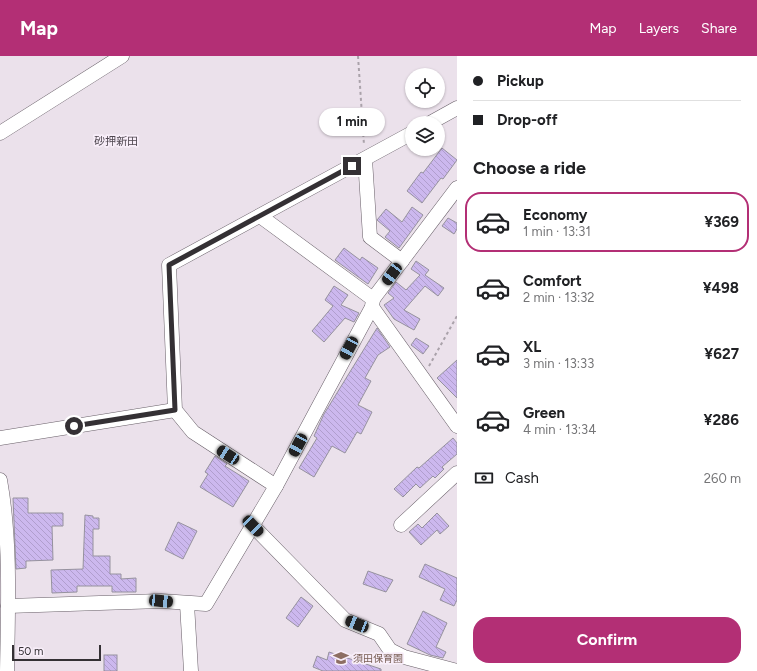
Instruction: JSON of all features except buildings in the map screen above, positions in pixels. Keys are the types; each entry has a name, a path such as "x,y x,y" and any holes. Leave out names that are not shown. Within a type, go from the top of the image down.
{"street":[{"path":"0,133 122,56"},
{"path":"443,116 457,108"},
{"path":"276,486 193,432 175,410 169,265 405,137"},
{"path":"365,159 370,237 402,261"},
{"path":"8,606 161,601 187,604 206,604 276,486 372,303 457,188"},
{"path":"260,216 372,303 422,378 457,426"},
{"path":"0,438 175,410"},
{"path":"401,525 457,473"},
{"path":"0,480 4,504 3,574 8,606 7,671"},
{"path":"253,526 345,620 380,634 390,650 404,657 457,670"},
{"path":"187,604 191,671"}],"path":[{"path":"358,56 365,159"},
{"path":"422,378 457,316"}],"place":[{"name":"須田保育園","path":"341,658"}],"district":[{"name":"砂押新田","path":"116,141"}],"route":[{"path":"74,426 175,410 169,265 352,166"}]}
